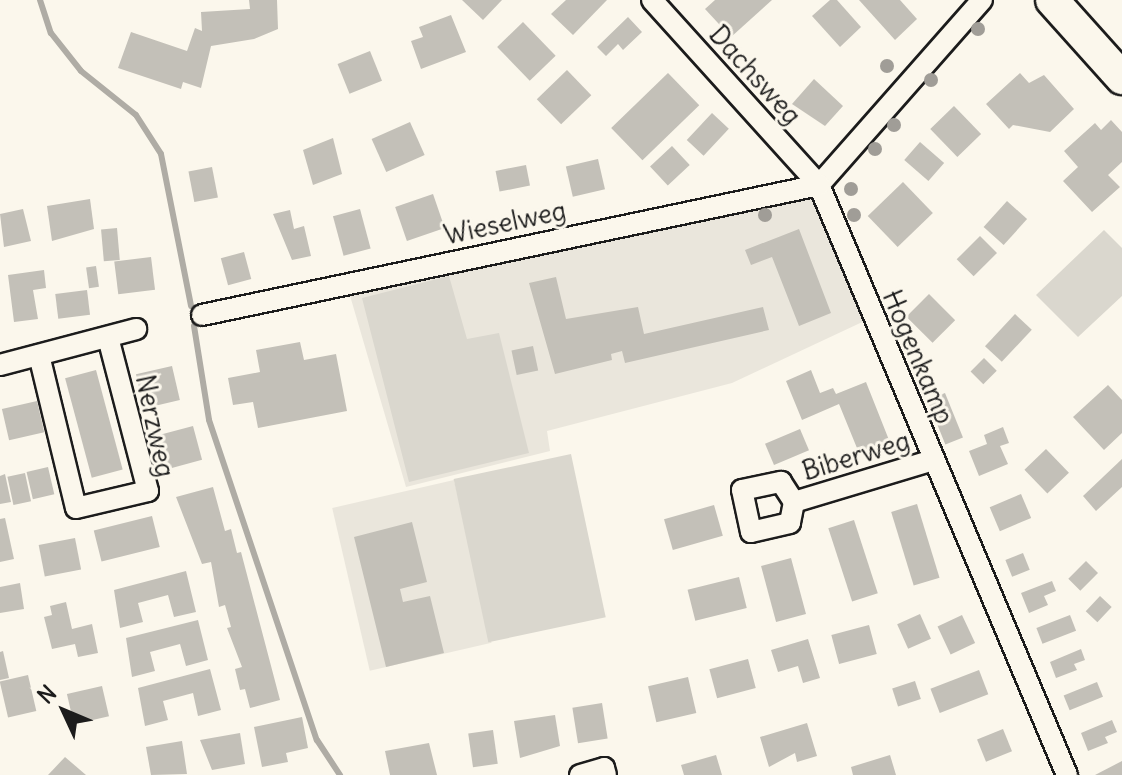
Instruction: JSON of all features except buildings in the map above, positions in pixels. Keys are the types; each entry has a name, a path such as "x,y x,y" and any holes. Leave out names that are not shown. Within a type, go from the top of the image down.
{"main road":[{"path":"1052,0 1122,78"}],"street":[{"name":"Dachsweg","path":"652,0 819,185"},
{"path":"819,185 982,0"},
{"name":"Wieselweg","path":"202,315 819,185"},
{"name":"Hogenkamp","path":"819,185 1067,775"},
{"path":"0,365 136,329"},
{"name":"Nerzweg","path":"39,355 76,508 148,491 108,337"},
{"name":"Biberweg","path":"794,502 933,460"},
{"path":"580,775 604,768 606,775"}],"shaded area":[{"path":"819,185 873,317 732,383 547,431 550,451 406,487 346,282"},
{"path":"1104,230 1122,248 1122,296 1078,337 1036,295"},
{"path":"449,276 467,339 499,333 529,453 409,482 362,298"},
{"path":"571,454 606,617 488,642 454,479"},
{"path":"454,480 492,643 370,671 332,508"}],"waterway":[{"path":"40,0 51,33 81,71 136,115 161,154 191,306"},
{"path":"194,326 209,420 317,740 340,775"}]}
